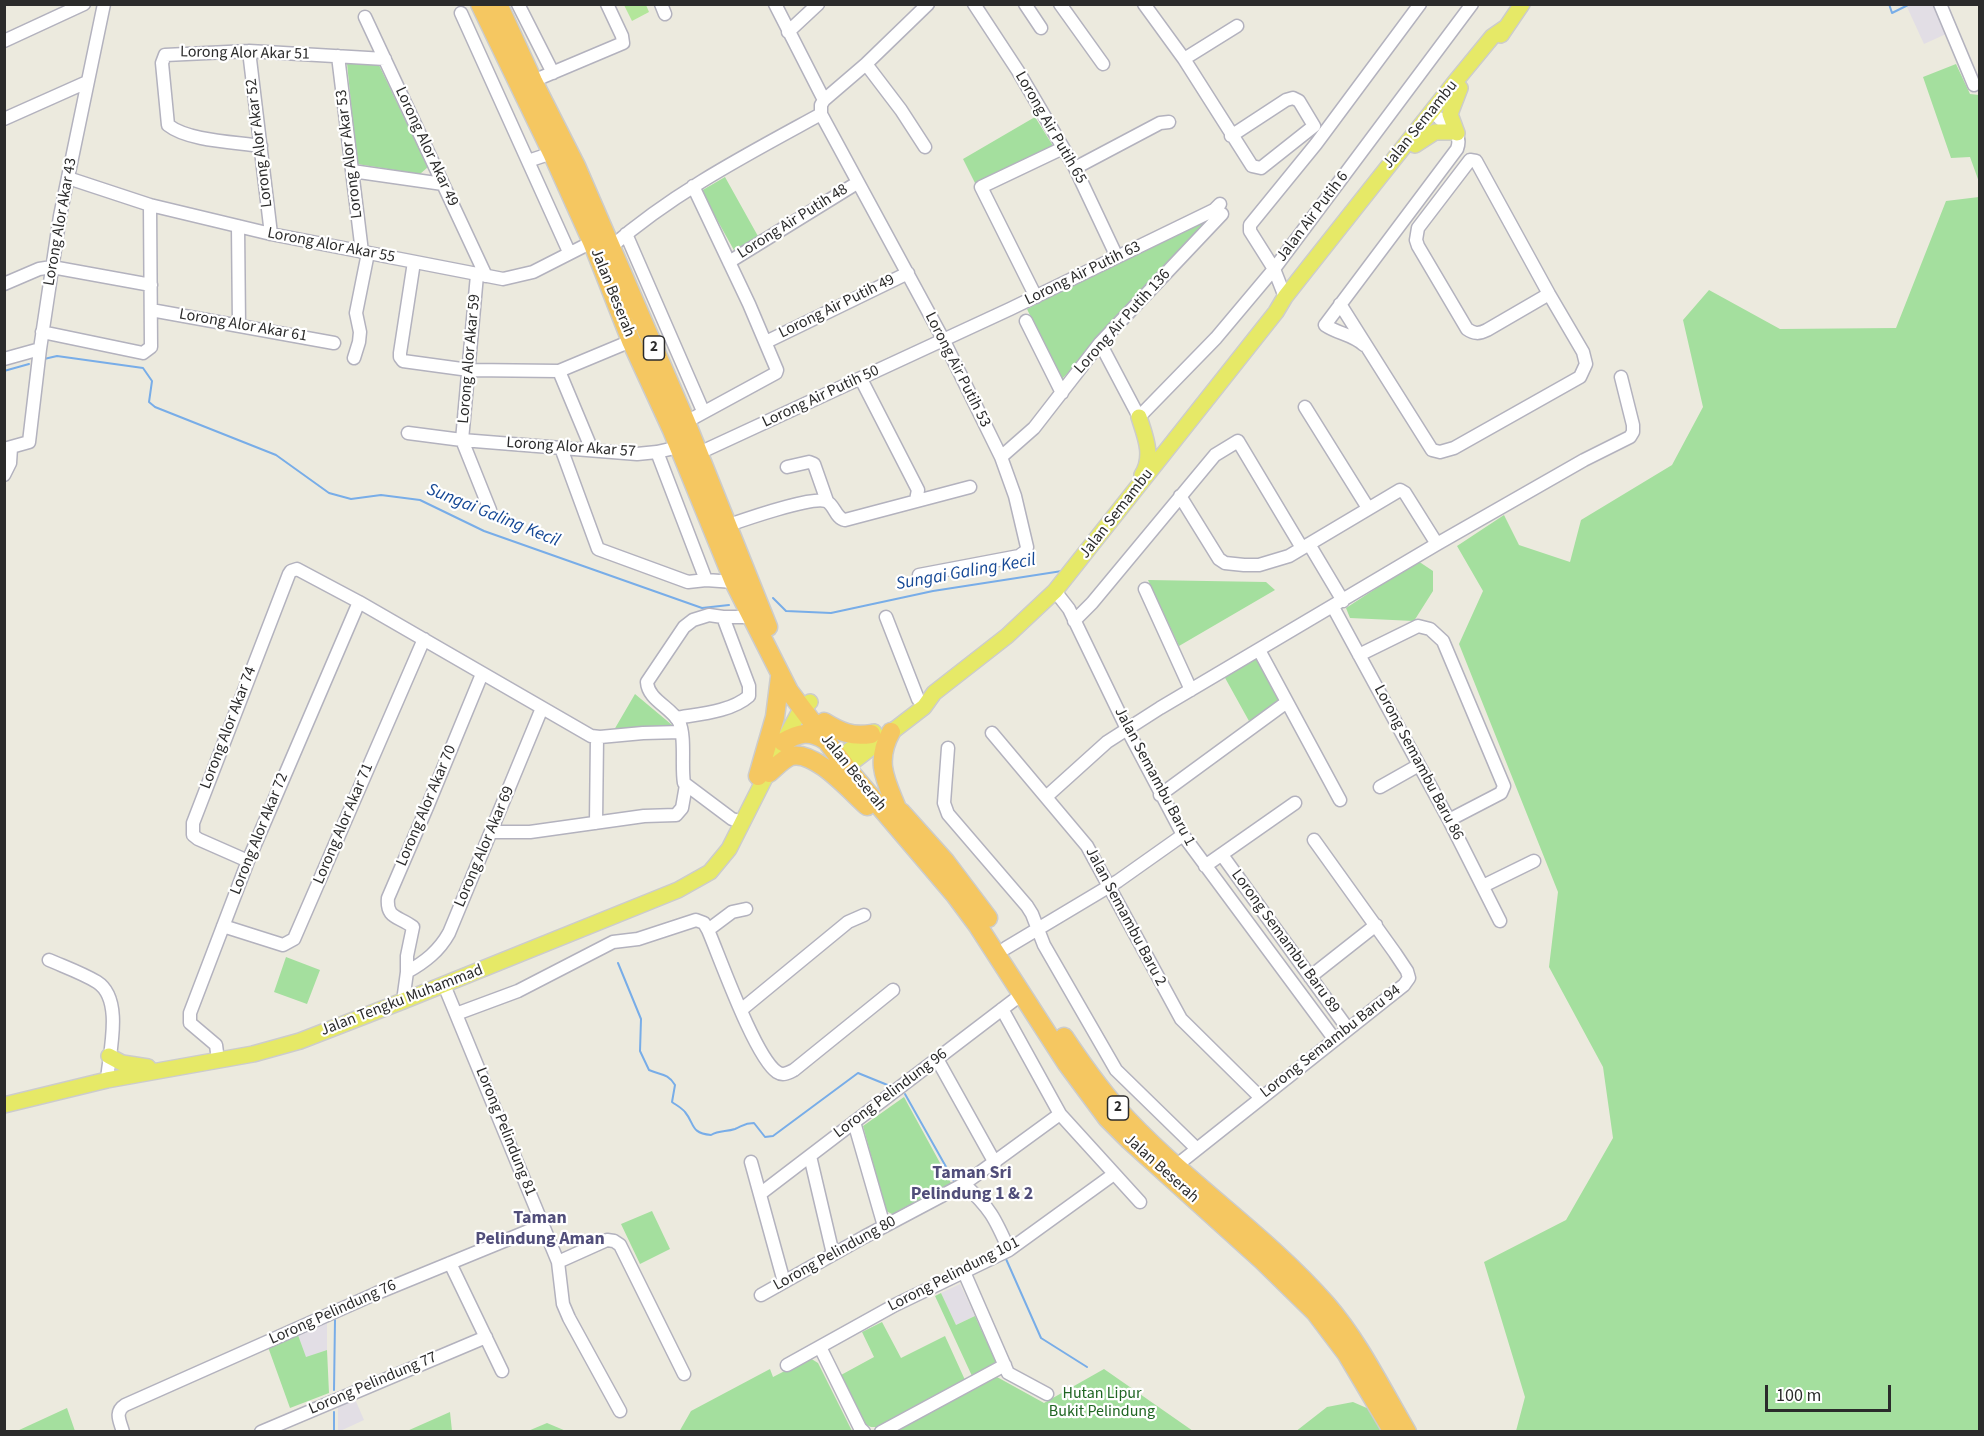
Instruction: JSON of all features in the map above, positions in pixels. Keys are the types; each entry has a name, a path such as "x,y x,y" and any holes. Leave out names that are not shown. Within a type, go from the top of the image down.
{"highway":[{"name":"Jalan Beserah","path":"480,4 592,242 631,341 680,447 734,582 780,677 803,702 956,895 1067,1064 1107,1118 1271,1268 1315,1312 1346,1353 1393,1431"},
{"name":"Jalan Beserah","path":"511,6 533,81 576,166 699,453 726,526 776,647 803,702"},
{"path":"763,775 776,717 780,677"},
{"path":"783,741 802,733 815,734 824,731 855,735 871,734"},
{"path":"891,732 882,752 882,764 896,806"},
{"path":"763,775 789,757 805,757 821,765 880,818 956,895"},
{"name":"Jalan Beserah","path":"848,759 896,806 966,887 1058,1028 1117,1107 1177,1165 1272,1250 1325,1303 1358,1347 1407,1431"}],"main road":[{"name":"Jalan Semambu","path":"1276,312 1295,296 1415,145 1434,114 1460,88 1519,6"},
{"name":"Jalan Semambu","path":"848,759 871,734 934,693 1007,636 1055,591 1117,516 1276,312 1285,297 1434,114 1492,37 1505,28"},
{"path":"1415,145 1435,132 1456,133 1450,114 1460,88"},
{"path":"1117,516 1145,471 1148,460 1148,448 1139,417"},
{"name":"Jalan Tengku Muhammad","path":"763,775 803,702"},
{"name":"Jalan Tengku Muhammad","path":"4,1105 107,1080 253,1054 300,1041 593,926 698,880 710,872 729,849 750,806 786,716 803,702"},
{"name":"Jalan Semambu","path":"848,759 891,732 921,703"},
{"path":"109,1056 122,1063 165,1069"}],"street":[{"path":"4,40 84,4"},
{"name":"Lorong Alor Akar 43","path":"8,449 29,442 52,267 104,4"},
{"path":"533,81 623,43 607,4"},
{"path":"775,4 824,100"},
{"path":"788,32 818,4"},
{"path":"611,247 665,204 693,186 821,114 821,105 824,100 866,64 928,4"},
{"name":"Lorong Air Putih 65","path":"974,4 1075,168 1117,257"},
{"path":"1025,4 1041,28"},
{"path":"1060,4 1103,64"},
{"path":"1144,4 1184,59 1252,166 1261,168 1314,126 1340,111"},
{"path":"1285,297 1274,269 1250,231 1250,225 1340,111 1420,4"},
{"name":"Jalan Air Putih 6","path":"1139,417 1216,338 1274,269 1472,4"},
{"path":"1940,4 1974,85"},
{"path":"511,6 553,73"},
{"path":"461,13 569,252"},
{"name":"Lorong Alor Akar 49","path":"365,17 443,184 482,275"},
{"path":"1184,59 1237,26"},
{"name":"Lorong Alor Akar 51","path":"261,146 193,136 177,131 168,125 162,63 165,55 249,51 385,59"},
{"name":"Lorong Alor Akar 52","path":"249,51 271,234"},
{"name":"Lorong Alor Akar 53","path":"338,56 365,253 356,313 360,332 359,342 354,358"},
{"path":"866,64 901,110 925,147"},
{"path":"4,120 87,82"},
{"path":"1232,136 1286,100 1296,98 1314,126"},
{"name":"Lorong Air Putih 53","path":"821,114 943,339 1001,457 1015,496 1027,542 1026,551 1018,556 919,574"},
{"path":"1367,348 1354,337 1337,333 1325,325 1457,149 1459,143 1456,133 1434,114"},
{"path":"1075,168 1160,123 1169,122"},
{"path":"1036,297 981,187 1063,148"},
{"path":"528,161 552,153"},
{"path":"1341,304 1432,450 1444,452 1583,374 1586,364 1583,352 1476,161 1470,160 1418,228 1416,240 1467,329 1477,334 1487,330 1549,294"},
{"path":"352,171 443,184"},
{"name":"Lorong Alor Akar 55","path":"68,178 150,205 271,234 503,279 533,272 592,242"},
{"name":"Lorong Air Putih 48","path":"729,262 857,183"},
{"path":"686,422 776,373 766,342 693,186"},
{"path":"42,332 143,353 151,347 150,205"},
{"name":"Lorong Air Putih 63","path":"943,339 1036,297 1214,210 1221,209"},
{"name":"Lorong Air Putih 136","path":"1001,457 1034,428 1100,343 1221,209"},
{"path":"238,226 239,326"},
{"path":"627,234 703,411"},
{"path":"414,262 400,357 403,361 469,370 559,371 631,341"},
{"path":"4,285 39,269 52,267 151,285"},
{"name":"Lorong Air Putih 49","path":"766,342 908,273"},
{"name":"Lorong Alor Akar 59","path":"482,275 462,440 490,510"},
{"name":"Lorong Alor Akar 61","path":"151,310 334,343"},
{"path":"1026,321 1062,393"},
{"name":"Lorong Air Putih 50","path":"699,453 943,339"},
{"path":"1100,343 1139,417"},
{"path":"4,359 40,349"},
{"path":"559,371 592,450"},
{"path":"1046,797 1107,742 1127,729 1437,544 1584,460 1630,437 1633,425 1621,377"},
{"path":"861,379 918,490 916,500"},
{"path":"1305,407 1368,508"},
{"name":"Lorong Alor Akar 57","path":"408,433 462,440 637,454 657,453 680,447"},
{"name":"Lorong Semambu Baru 86","path":"1180,496 1215,454 1238,441 1306,546 1338,604 1359,655 1449,820 1500,921"},
{"path":"561,448 598,549 688,582 706,580 734,582"},
{"path":"4,475 10,463 8,449"},
{"path":"657,453 706,580"},
{"path":"787,467 809,462 814,464 827,501 842,520 970,487"},
{"path":"1074,621 1092,603 1180,496 1215,554 1225,563 1259,565 1289,556 1396,491 1403,491 1437,544"},
{"path":"726,526 774,510 822,500 827,501"},
{"name":"Lorong Alor Akar 74","path":"248,861 198,839 193,835 193,823 289,574 297,569 359,602"},
{"path":"1145,589 1191,690"},
{"name":"Jalan Semambu Baru 1","path":"1055,591 1069,609 1127,729 1183,835 1335,1040"},
{"path":"359,602 482,674 597,737 681,732"},
{"name":"Lorong Alor Akar 72","path":"218,1060 216,1045 194,1027 189,1018 248,861 359,602"},
{"path":"743,822 732,819 686,785 683,780 681,732 676,718 649,692 647,686 649,679 690,622 709,615 752,617"},
{"path":"676,718 716,711 748,696 749,686 723,617"},
{"path":"886,617 921,703"},
{"path":"1359,655 1418,627 1430,629 1443,641 1504,784 1501,793 1449,820"},
{"name":"Lorong Alor Akar 71","path":"223,926 283,945 294,939 423,639"},
{"path":"1259,650 1340,800"},
{"name":"Lorong Alor Akar 70","path":"407,972 407,956 413,927 392,915 388,910 388,898 482,674"},
{"path":"1161,795 1287,702"},
{"name":"Lorong Alor Akar 69","path":"407,972 422,963 443,943 542,708"},
{"name":"Jalan Semambu Baru 2","path":"993,732 1080,836 1181,1019 1261,1098"},
{"path":"596,823 597,737"},
{"path":"948,748 945,809 1028,906 1044,945 1116,1070 1197,1149"},
{"path":"1380,787 1419,765"},
{"path":"491,832 531,832 676,814 682,808 686,785"},
{"name":"Lorong Semambu Baru 89","path":"1205,866 1295,803"},
{"path":"1006,948 1109,885 1183,835"},
{"name":"Lorong Semambu Baru 94","path":"1177,1165 1404,985 1408,978 1407,971 1376,925 1314,840"},
{"name":"Lorong Semambu Baru 89","path":"1222,855 1348,1029"},
{"path":"1483,886 1534,861"},
{"path":"708,930 732,912 746,909"},
{"path":"741,1010 848,922 864,915"},
{"path":"456,1014 518,991 613,942 638,939 696,920 704,922 759,1048 776,1071 787,1074 794,1070 893,990"},
{"path":"1310,977 1376,925"},
{"path":"50,960 97,982 110,996 113,1019 107,1080"},
{"path":"403,1001 407,972"},
{"name":"Lorong Pelindung 81","path":"444,985 558,1262 563,1304 620,1411"},
{"name":"Lorong Pelindung 96","path":"760,1194 1022,994"},
{"path":"1002,1009 1060,1114 1140,1202"},
{"path":"937,1059 995,1163"},
{"name":"Lorong Pelindung 80","path":"760,1295 964,1184 1060,1114"},
{"path":"854,1122 884,1226"},
{"path":"810,1156 833,1254"},
{"path":"751,1162 784,1282"},
{"name":"Lorong Pelindung 101","path":"787,1365 895,1305 1009,1250 1114,1173"},
{"path":"964,1184 993,1215 1009,1250"},
{"name":"Lorong Pelindung 76","path":"123,1431 118,1413 125,1405 377,1293 543,1225"},
{"path":"558,1262 608,1240 620,1245 684,1374"},
{"path":"450,1263 502,1371"},
{"path":"964,1272 1008,1373 1047,1394"},
{"name":"Lorong Pelindung 77","path":"261,1431 486,1337"},
{"path":"820,1347 860,1428 864,1431"},
{"path":"881,1431 1005,1365"}],"shaded area":[{"path":"1914,4 1933,5 1946,34 1924,44 1907,7"},
{"path":"960,1284 975,1316 956,1325 941,1293"},
{"path":"327,1323 327,1350 306,1358 298,1335"},
{"path":"355,1399 364,1420 338,1432 338,1406"}],"green space":[{"path":"624,5 646,5 649,12 632,21"},
{"path":"347,63 379,65 428,167 420,174 357,164"},
{"path":"1956,64 1970,94 1979,95 1979,182 1970,157 1951,158 1923,77"},
{"path":"1035,117 1055,149 976,185 963,159"},
{"path":"725,177 759,238 735,252 701,191"},
{"path":"1979,197 1979,1431 1516,1431 1525,1397 1484,1262 1566,1220 1613,1138 1603,1067 1549,967 1558,892 1459,644 1483,591 1457,546 1504,515 1519,545 1570,562 1581,520 1672,465 1703,407 1683,320 1709,290 1780,329 1896,328 1946,201"},
{"path":"1220,209 1223,210 1061,380 1027,309"},
{"path":"1418,561 1433,571 1433,591 1414,621 1350,618 1346,608"},
{"path":"1148,580 1266,582 1275,590 1179,646"},
{"path":"1259,656 1284,702 1249,721 1224,676"},
{"path":"635,694 672,725 676,729 614,730"},
{"path":"286,957 320,970 307,1004 274,992"},
{"path":"904,1097 951,1183 892,1214 886,1211 863,1126"},
{"path":"652,1211 670,1249 640,1264 621,1224"},
{"path":"941,1293 956,1325 975,1316 996,1362 972,1376 935,1296"},
{"path":"882,1322 901,1358 945,1336 965,1380 880,1427 871,1427 864,1424 841,1375 874,1357 862,1332"},
{"path":"298,1335 306,1357 327,1350 329,1393 290,1408 268,1347"},
{"path":"810,1358 818,1363 852,1431 679,1432 691,1411 770,1369 773,1377"},
{"name":"Hutan Lipur Bukit Pelindung","path":"1104,1369 1193,1431 895,1431 997,1377 1044,1403"},
{"path":"1353,1402 1369,1409 1383,1431 1295,1432 1327,1407"},
{"path":"67,1408 75,1431 17,1431"},
{"path":"450,1412 452,1431 407,1431"},
{"path":"547,1423 566,1431 528,1431"}],"waterway":[{"path":"1889,4 1892,13 1910,4"},
{"name":"Sungai Galing Kecil","path":"44,359 57,356 143,368 152,381 149,402 155,407 276,455 329,493 351,499 381,495 420,500 484,531 702,608 729,605"},
{"name":"Sungai Galing Kecil","path":"4,371 29,364"},
{"name":"Sungai Galing Kecil","path":"773,598 786,611 831,613 933,591 1062,571"},
{"path":"618,963 641,1019 640,1051 649,1070 667,1076 672,1081 675,1085 672,1102 684,1111 699,1132 711,1135 754,1123 765,1137 773,1136 858,1073 890,1086"},
{"path":"905,1094 954,1181"},
{"path":"1006,1259 1041,1338 1087,1367"},
{"path":"334,1390 335,1320"},
{"path":"334,1412 334,1432"}],"district":[{"name":"Taman Sri Pelindung 1 & 2","path":"972,1184"},
{"name":"Taman Pelindung Aman","path":"540,1229"}]}
